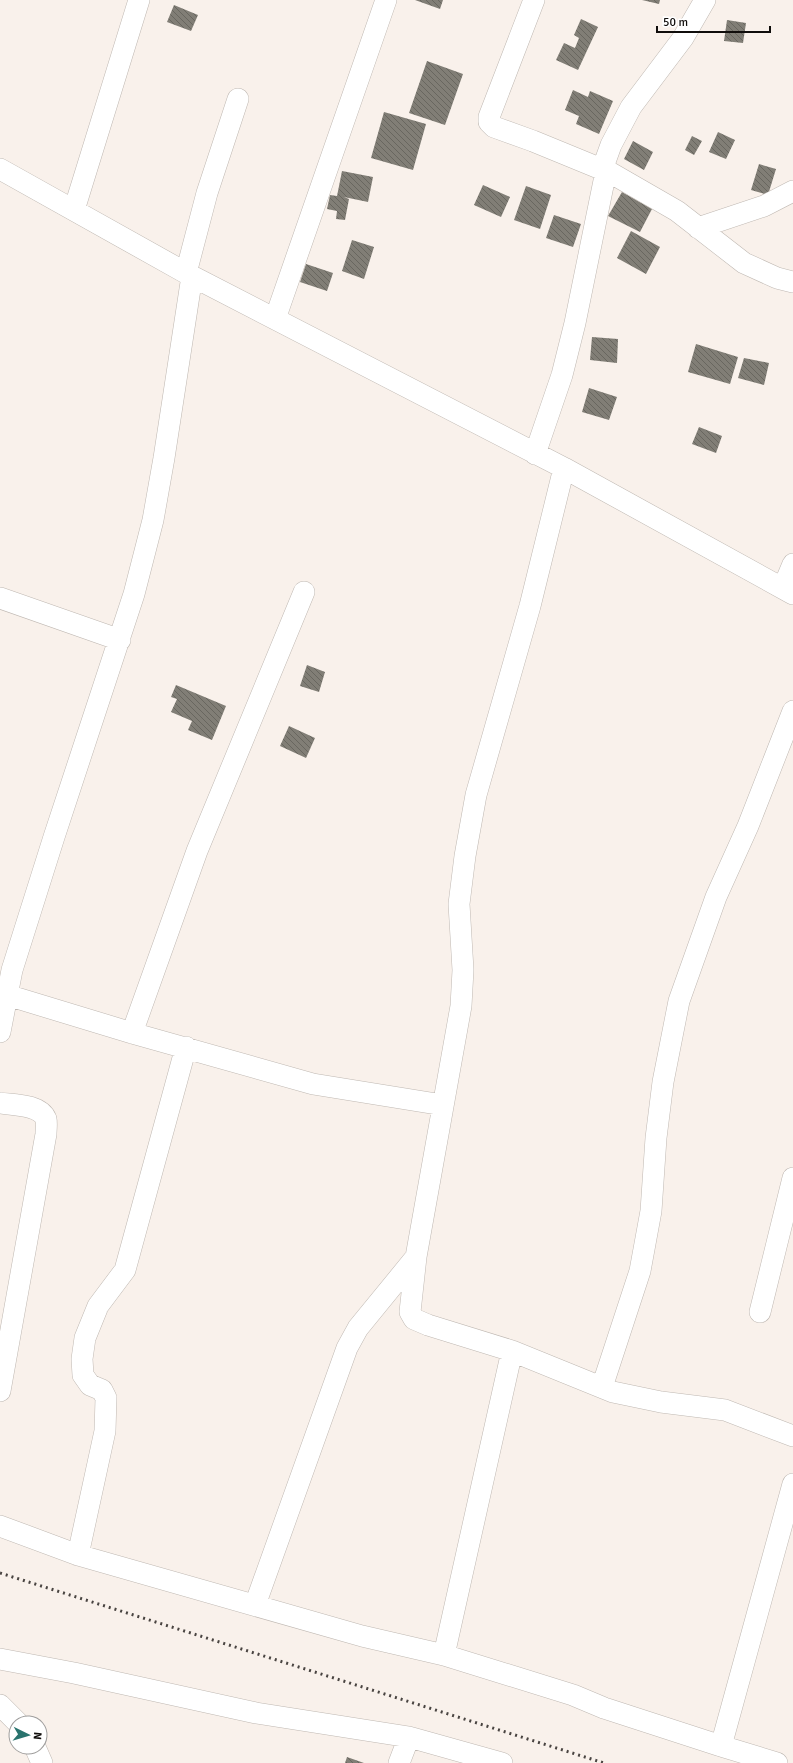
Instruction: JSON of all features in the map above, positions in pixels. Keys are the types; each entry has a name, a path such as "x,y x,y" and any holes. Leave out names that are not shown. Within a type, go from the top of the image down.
{"street":[{"path":"74,210 139,0"},
{"path":"275,319 386,0"},
{"path":"534,0 489,117 489,122 494,127 604,170 677,211 744,263 777,278 793,282"},
{"path":"535,454 562,375 574,323 604,170 612,145 631,107 683,38 705,0"},
{"path":"0,1032 7,995 6,969 54,837 120,640 134,594 153,520 166,450 189,274 208,193 238,99"},
{"path":"0,169 189,274 564,468 788,591 793,564"},
{"path":"698,228 764,206 793,191"},
{"path":"564,468 530,606 476,795 465,856 459,904 463,970 460,1006 416,1258 410,1312 414,1319 428,1325 512,1351 613,1392 661,1402 725,1410 793,1436"},
{"path":"132,1033 197,851 304,592"},
{"path":"0,598 120,640"},
{"path":"602,1387 640,1271 651,1211 656,1138 663,1082 679,1001 716,897 748,826 793,711"},
{"path":"7,995 132,1033 314,1084 443,1104"},
{"path":"78,1555 105,1431 106,1398 102,1390 90,1385 83,1376 82,1359 85,1338 98,1306 125,1270 186,1048"},
{"path":"0,1103 34,1108 43,1113 46,1120 46,1134 0,1391"},
{"path":"760,1312 793,1178"},
{"path":"255,1605 347,1348 358,1328 416,1258"},
{"path":"444,1655 512,1351"},
{"path":"721,1746 793,1484"},
{"path":"0,1526 78,1555 362,1636 444,1655 573,1695 604,1708 777,1763"},
{"path":"0,1659 74,1673 256,1713 409,1737 502,1763"},
{"path":"0,1705 10,1715"},
{"path":"399,1763 409,1737"}],"building":[{"path":"415,0 443,0 440,9"},
{"path":"642,0 660,0 659,4"},
{"path":"174,5 198,15 191,31 167,22"},
{"path":"581,19 598,27 578,70 556,60 564,43 575,48 579,38 574,35"},
{"path":"727,20 746,23 743,43 724,41"},
{"path":"427,61 463,74 445,125 409,113"},
{"path":"573,90 588,97 590,91 613,101 599,134 576,124 579,116 565,110"},
{"path":"384,112 426,124 413,170 371,158"},
{"path":"718,132 735,140 726,159 709,152"},
{"path":"692,136 702,141 694,155 685,150"},
{"path":"633,141 653,152 644,170 624,159"},
{"path":"759,164 776,169 768,195 751,190"},
{"path":"342,171 373,177 368,202 344,197 349,199 345,220 336,219 337,211 327,209 330,195 337,196"},
{"path":"483,185 510,197 501,217 474,205"},
{"path":"526,186 551,195 540,229 514,220"},
{"path":"622,192 652,209 640,232 608,216"},
{"path":"554,215 581,224 573,247 546,238"},
{"path":"631,231 660,247 646,274 617,258"},
{"path":"352,240 374,247 364,279 342,271"},
{"path":"306,264 333,273 327,291 300,282"},
{"path":"592,337 618,339 617,363 590,360"},
{"path":"696,344 738,357 730,384 688,372"},
{"path":"744,358 769,363 764,385 738,378"},
{"path":"589,388 617,397 609,420 582,412"},
{"path":"699,427 722,436 716,453 692,444"},
{"path":"307,665 325,672 319,692 300,686"},
{"path":"176,685 226,706 212,740 188,730 192,721 171,712 177,699 171,697"},
{"path":"289,726 315,738 306,758 280,746"},
{"path":"347,1757 364,1763 345,1763"}],"railway":[{"path":"0,1573 604,1763"}]}
